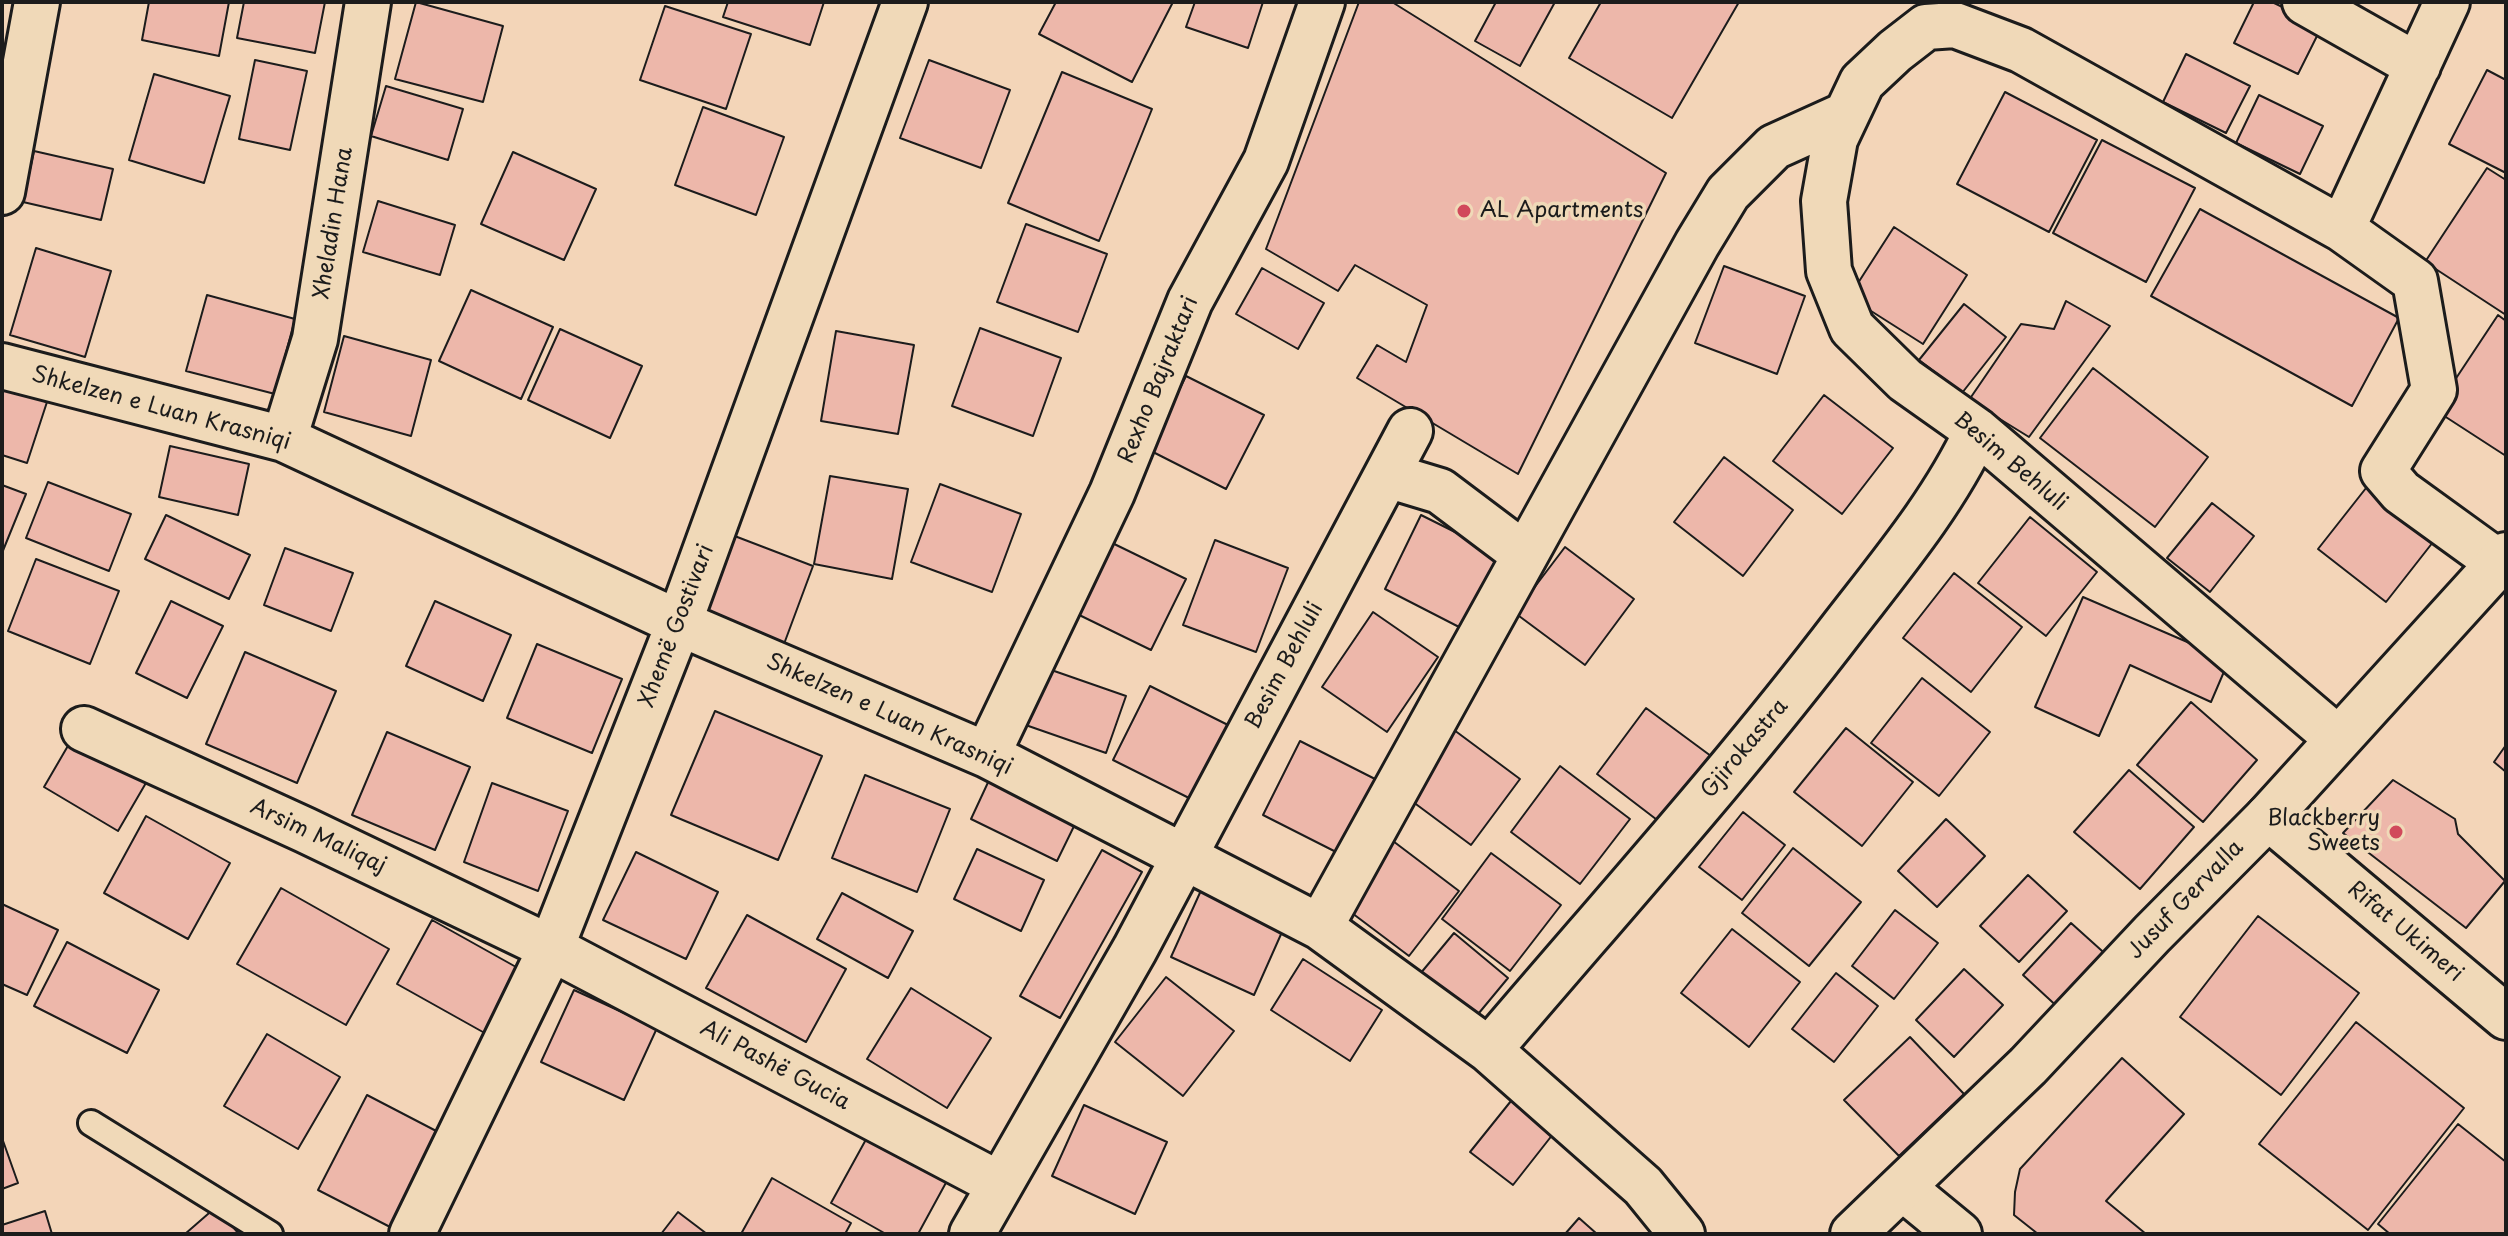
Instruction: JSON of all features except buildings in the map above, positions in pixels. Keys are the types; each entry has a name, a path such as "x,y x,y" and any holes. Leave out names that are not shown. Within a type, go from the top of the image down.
{"street":[{"path":"2,192 37,2"},
{"name":"Xheladin Hana","path":"284,439 315,339 368,2"},
{"name":"Xhemë Gostivari","path":"412,1234 551,948 679,623 905,2"},
{"name":"Rexho Bajraktari","path":"987,755 1112,493 1190,301 1266,161 1322,2"},
{"path":"2305,2 2418,66"},
{"path":"2342,229 2447,2"},
{"name":"Besim Behluli","path":"2338,739 1977,431 1905,380 1852,328 1829,271 1824,201 1835,139 1862,82 1926,27 1955,25 2021,50 2342,229 2415,281 2434,390 2383,471 2401,492 2502,559"},
{"path":"1320,927 1728,193 1774,147 1847,114"},
{"name":"Shkelzen e Luan Krasniqi","path":"2,366 284,439 679,623 987,755 1320,927 1489,1050 1643,1186 1682,1234"},
{"name":"Besim Behluli","path":"1184,857 1410,431"},
{"name":"Gjirokastra","path":"1489,1050 1821,657 1916,532 1977,431"},
{"path":"1387,475 1440,491 1525,555"},
{"name":"Jusuf Gervalla","path":"1853,1234 2028,1066 2268,817 2502,559"},
{"name":"Arsim Maliqaj","path":"84,729 551,948"},
{"name":"Rifat Ukimeri","path":"2268,817 2506,1017"},
{"path":"972,1234 1184,857"},
{"name":"Ali Pashë Gucia","path":"551,948 999,1184"},
{"path":"1903,1188 1959,1234"}],"lane":[{"path":"91,1123 270,1234"}],"place":[{"name":"AL Apartments","path":"1464,211"},
{"name":"Blackberry Sweets","path":"2396,832"}]}
